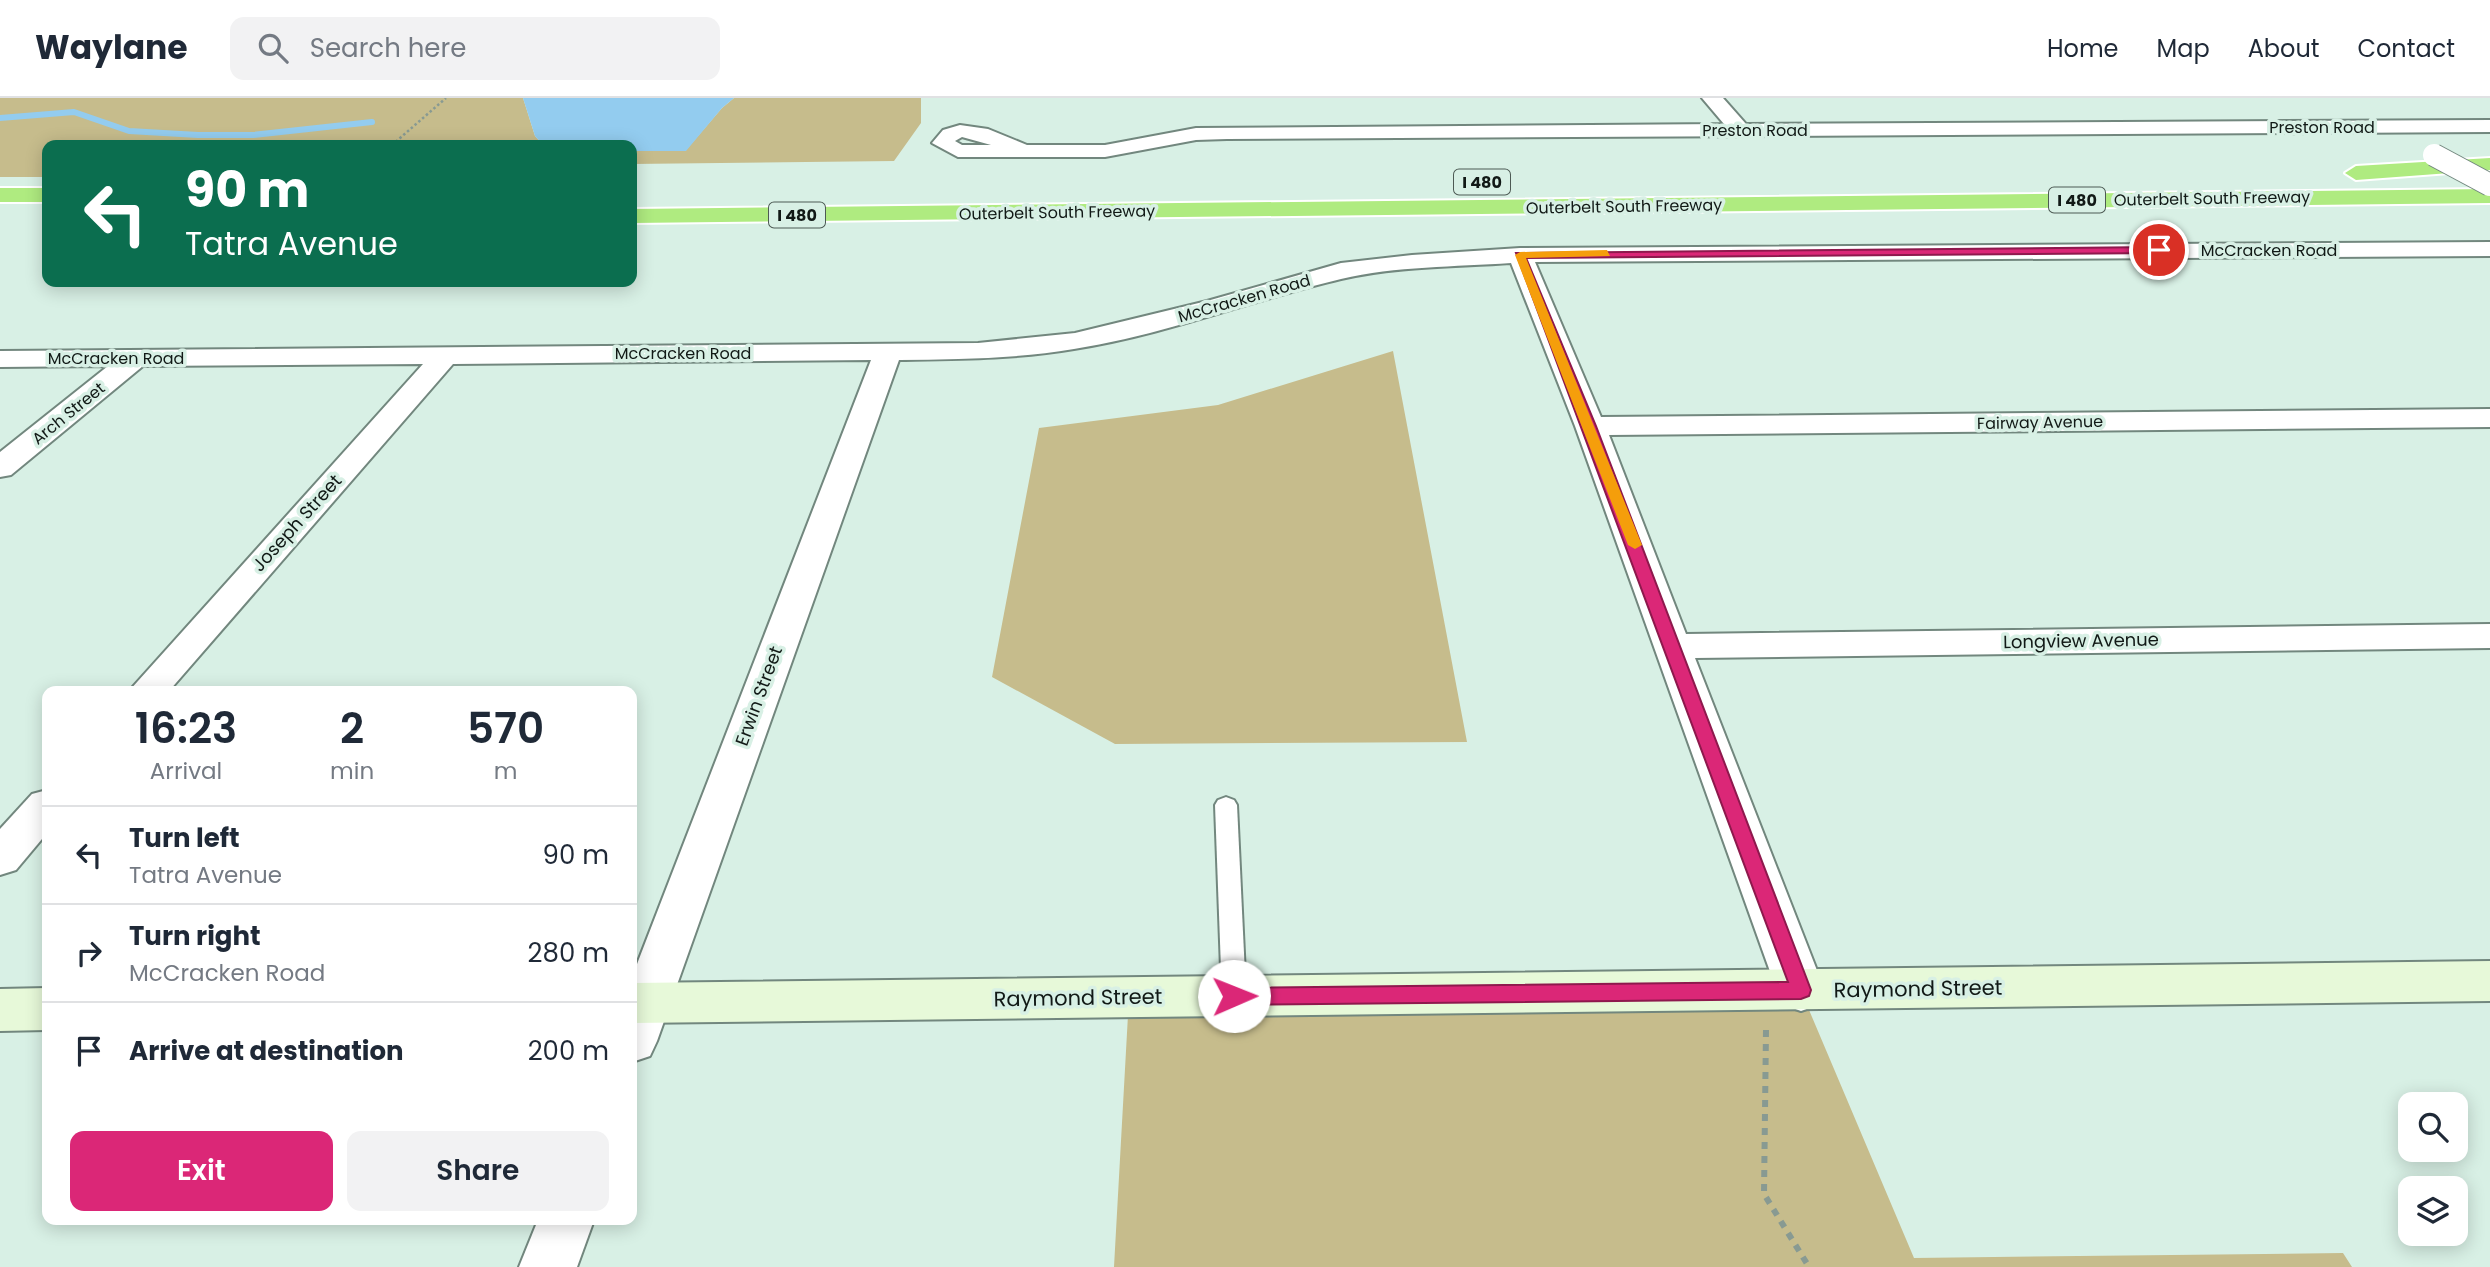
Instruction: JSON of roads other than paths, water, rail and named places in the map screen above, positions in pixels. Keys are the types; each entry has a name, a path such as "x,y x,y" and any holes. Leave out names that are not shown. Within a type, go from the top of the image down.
{"highway":[{"name":"Outerbelt South Freeway","path":"2490,164 2333,174 2490,173"},
{"path":"0,195 42,195"},
{"name":"Outerbelt South Freeway","path":"637,216 2490,196"},
{"path":"1665,205 2490,209"}],"street":[{"path":"1713,98 1740,130"},
{"path":"2338,104 2490,185"},
{"name":"Preston Road","path":"1022,150 1124,149 1179,136 1227,133 2490,126"},
{"name":"McCracken Road","path":"0,359 978,351 1075,341 1341,271 1412,262 1520,255 2490,249"},
{"path":"1520,255 1590,426 1801,990"},
{"name":"Erwin Street","path":"637,1012 888,352"},
{"name":"Joseph Street","path":"152,686 446,355"},
{"name":"Arch Street","path":"0,468 136,358"},
{"name":"Fairway Avenue","path":"1590,426 2490,418"},
{"name":"Longview Avenue","path":"1673,646 2490,636"},
{"path":"0,858 42,811"},
{"name":"Raymond Street","path":"637,1015 1234,996 2490,981"},
{"path":"0,1010 42,1009"},
{"path":"548,1267 564,1225"}],"lane":[{"path":"1226,805 1234,996"}],"water":[{"path":"523,98 734,98 722,108 686,151 637,151 637,140 539,140"}],"waterway":[{"path":"0,118 74,112 129,131 198,135 253,135 372,122"}]}
